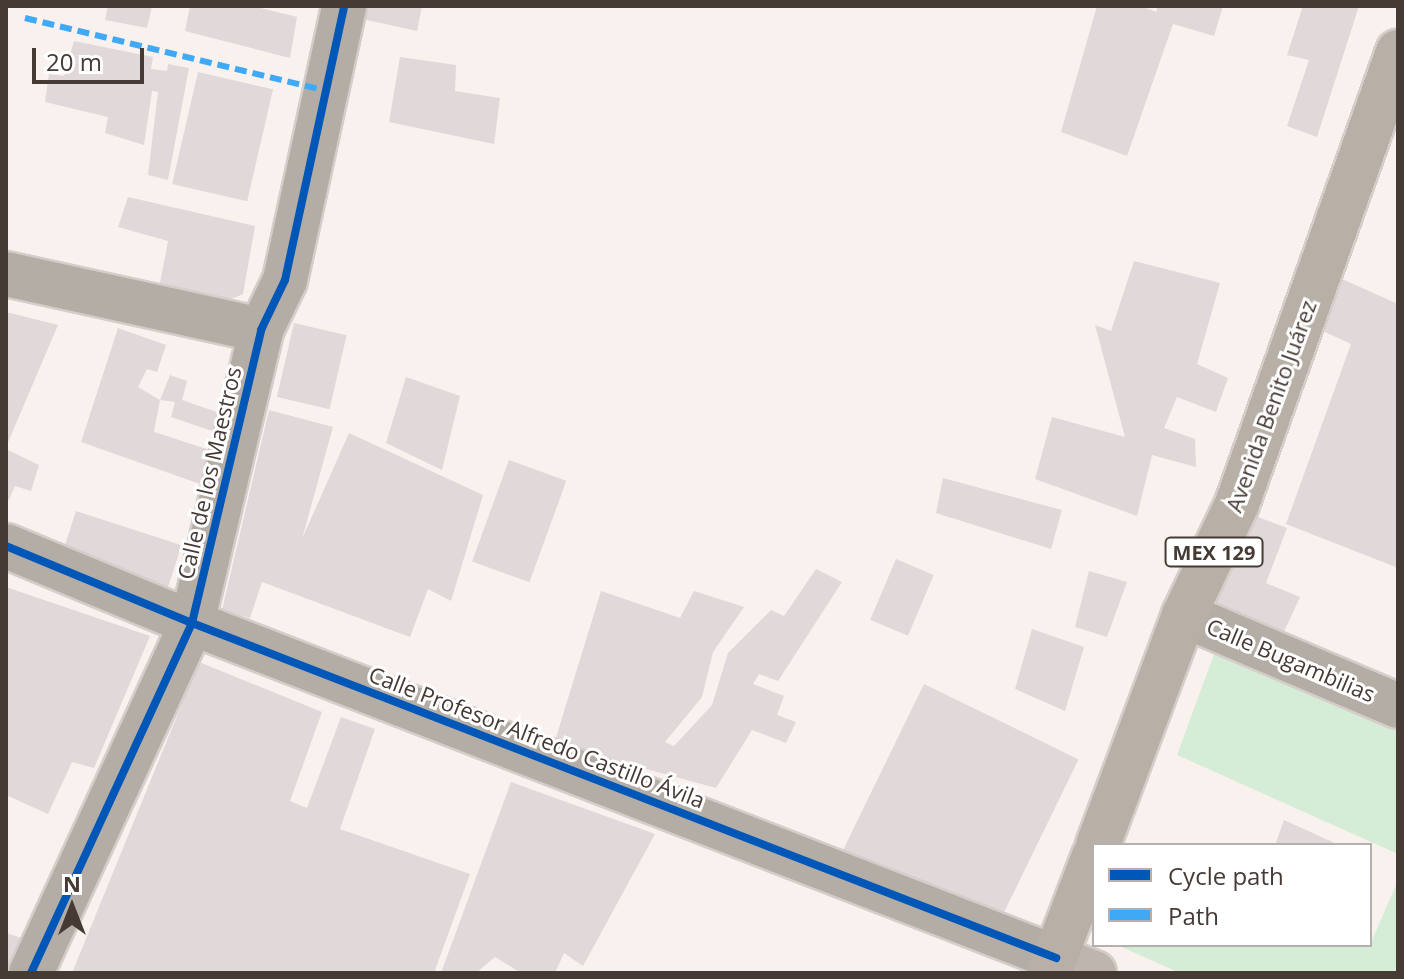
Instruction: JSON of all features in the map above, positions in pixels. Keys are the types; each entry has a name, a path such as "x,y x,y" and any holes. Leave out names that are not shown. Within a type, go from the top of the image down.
{"main road":[{"name":"Avenida Benito Juárez","path":"1099,843 1184,615 1237,504 1398,52"},
{"path":"1066,968 1092,864"}],"street":[{"name":"Calle de los Maestros","path":"31,973 192,623 261,330 285,280 344,6"},
{"path":"6,274 261,330"},
{"name":"Calle Profesor Alfredo Castillo Ávila","path":"6,546 192,623 1066,968"},
{"name":"Calle Bugambilias","path":"1184,615 1398,706"}],"green space":[{"path":"1217,646 1398,729 1398,854 1177,755"},
{"path":"1398,880 1398,973 1180,973 1122,947 1372,947 1372,940"}],"building":[{"path":"108,6 152,6 147,28 105,20"},
{"path":"190,6 253,6 297,17 290,58 185,31"},
{"path":"355,6 422,6 417,31 353,17"},
{"path":"1097,6 1141,6 1156,12 1158,6 1223,6 1214,36 1173,24 1127,156 1061,132"},
{"path":"1303,6 1359,6 1317,137 1287,126 1309,60 1287,55"},
{"path":"74,41 153,57 151,69 167,71 168,64 189,68 168,180 148,175 158,92 152,91 144,145 105,133 108,117 45,102 49,74 64,76"},
{"path":"400,57 456,65 455,91 500,98 494,144 389,122"},
{"path":"198,72 273,89 247,201 172,184"},
{"path":"128,197 255,226 243,294 229,300 160,283 168,241 118,227"},
{"path":"1134,261 1220,283 1197,364 1228,378 1216,412 1177,397 1164,428 1195,439 1196,467 1152,455 1137,516 1035,479 1052,417 1125,437 1095,325 1111,331"},
{"path":"1333,275 1398,304 1398,568 1286,524 1351,344 1314,327"},
{"path":"6,312 58,325 6,447"},
{"path":"294,323 347,335 330,409 277,397"},
{"path":"118,328 166,345 157,372 147,369 138,387 160,400 154,432 210,450 203,485 81,442"},
{"path":"170,375 187,381 182,400 220,413 215,432 171,417 175,402 160,400"},
{"path":"406,377 460,396 442,470 386,443"},
{"path":"269,410 333,427 302,539 349,433 483,495 451,601 428,589 410,637 262,582 250,618 222,610"},
{"path":"6,449 39,465 31,491 15,486 6,506"},
{"path":"509,460 566,481 529,582 472,561"},
{"path":"943,478 1062,510 1051,549 936,513"},
{"path":"76,511 182,545 164,600 58,565"},
{"path":"1250,514 1287,528 1266,583 1300,597 1282,636 1209,602"},
{"path":"896,559 934,575 908,636 870,620"},
{"path":"816,569 842,582 778,681 759,674 753,684 784,696 777,715 796,722 786,743 752,730 716,788 554,744 601,591 680,618 694,591 744,607 713,652 702,697 665,742 674,746 712,705 728,653 771,610 784,616"},
{"path":"1089,571 1127,582 1107,637 1075,627"},
{"path":"6,587 150,636 94,768 72,762 48,814 6,795"},
{"path":"1032,629 1084,647 1065,711 1015,689"},
{"path":"199,662 322,712 290,801 307,808 341,717 375,729 340,829 470,874 434,973 72,973"},
{"path":"924,684 1079,759 997,927 842,851"},
{"path":"511,782 655,834 583,966 564,953 555,973 521,973 495,957 476,973 441,973"},
{"path":"1284,820 1335,843 1276,843"},
{"path":"6,933 25,939 13,973 6,973"}],"marked path":[{"path":"25,18 323,90"}],"cycle path":[{"path":"31,973 192,623 261,330 285,280 344,6"},
{"path":"6,546 192,623 1056,958"}]}
